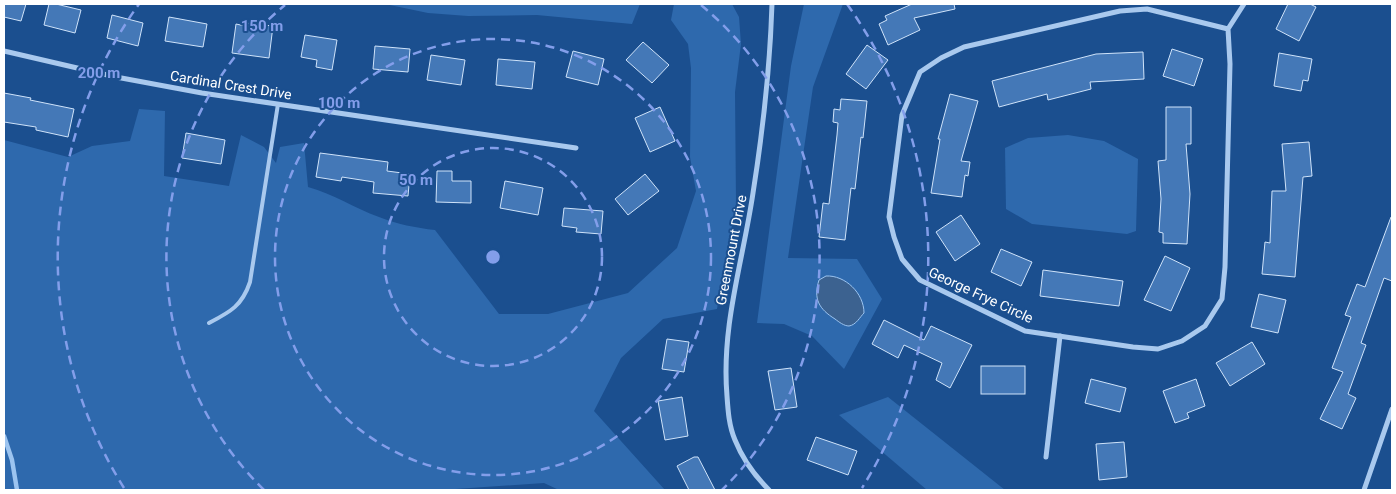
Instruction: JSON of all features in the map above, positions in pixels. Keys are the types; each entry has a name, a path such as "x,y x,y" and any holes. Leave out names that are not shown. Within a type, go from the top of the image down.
{"street":[{"name":"Greenmount Drive","path":"769,490 755,476 734,440 729,420 726,385 730,309 753,195 764,118 770,59 772,4"},
{"path":"1228,29 1244,4"},
{"name":"George Frye Circle","path":"1147,9 1228,29 1230,64 1226,248 1222,299 1205,326 1182,341 1158,349 1133,348 1025,331 920,280 902,259 894,237 890,216 902,115 920,72 941,58 964,47 1120,11 1147,9"},
{"name":"Cardinal Crest Drive","path":"4,51 125,79 202,93 576,148"},
{"path":"1046,457 1060,336"},
{"path":"1364,490 1392,409"}],"lane":[{"path":"209,323 230,312 246,293 250,282 278,104"}],"shaded area":[{"path":"385,4 640,4 632,24 537,15 468,16 428,13"},
{"path":"674,4 732,4 739,17 741,44 735,92 736,204 717,309 663,319 621,358 594,411 665,490 559,490 544,483 441,490 4,490 4,140 68,157 92,146 130,141 139,109 165,111 164,176 229,186 241,135 264,147 276,163 280,147 304,143 308,187 327,193 386,219 435,230 499,314 548,314 628,293 677,248 696,191 690,157 691,68 688,44 671,20"},
{"path":"804,4 843,4 813,87 788,258 857,259 882,299 844,369 812,336 784,324 757,323 791,66"},
{"path":"1068,135 1104,141 1138,159 1136,231 1127,234 1032,224 1006,209 1005,148 1028,138"},
{"path":"826,276 833,276 846,282 857,292 861,299 864,313 854,324 849,326 842,324 821,307 817,298 817,287 819,280"},
{"path":"888,397 1005,490 927,490 839,415"}],"building":[{"path":"4,4 26,4 21,21 4,17"},
{"path":"49,4 81,10 75,33 44,25"},
{"path":"912,4 954,4 955,9 914,18 920,30 888,45 879,24 887,20 885,16"},
{"path":"1288,4 1310,4 1316,7 1299,41 1276,29"},
{"path":"112,15 143,23 138,46 107,38"},
{"path":"169,17 207,24 203,47 165,41"},
{"path":"245,23 273,26 269,58 232,53 236,24 245,26"},
{"path":"305,35 337,40 332,70 316,67 317,60 301,57"},
{"path":"643,42 669,65 652,83 626,60"},
{"path":"867,45 888,60 866,89 846,74"},
{"path":"375,46 410,49 408,72 373,69"},
{"path":"1172,49 1203,59 1194,86 1163,76"},
{"path":"573,51 604,59 598,85 566,77"},
{"path":"1143,52 1144,79 1090,82 1091,89 1048,100 1047,94 999,107 992,81 1096,54"},
{"path":"1279,53 1312,59 1308,81 1303,80 1301,91 1274,86"},
{"path":"431,55 465,60 461,85 427,80"},
{"path":"498,59 535,62 532,89 496,85"},
{"path":"4,93 74,109 68,137 36,130 36,127 4,122"},
{"path":"950,94 978,101 961,161 970,162 968,176 965,175 962,197 931,193 940,139 938,139"},
{"path":"841,99 867,101 855,189 851,188 845,240 819,237 823,203 829,204 838,123 833,122 834,109 840,110"},
{"path":"660,107 675,141 650,152 635,118"},
{"path":"1166,107 1191,107 1191,144 1186,144 1190,194 1187,244 1163,243 1163,233 1159,232 1161,199 1158,161 1166,160"},
{"path":"186,133 225,140 221,164 182,158"},
{"path":"1309,142 1312,176 1303,177 1295,277 1262,274 1265,242 1270,243 1272,191 1286,191 1282,144"},
{"path":"320,153 388,162 387,171 410,174 408,196 373,193 374,182 342,177 341,181 316,177"},
{"path":"437,171 452,171 452,181 471,181 471,203 436,202"},
{"path":"645,174 659,191 628,215 615,199"},
{"path":"505,181 543,188 538,215 500,208"},
{"path":"564,208 603,211 601,234 576,232 577,228 562,226"},
{"path":"961,215 980,244 955,261 936,232"},
{"path":"1391,217 1392,281 1384,278 1361,343 1366,345 1348,394 1356,398 1342,429 1320,419 1343,372 1332,368 1351,317 1345,315 1357,284 1365,287"},
{"path":"1001,249 1032,262 1021,286 991,272"},
{"path":"1165,256 1190,268 1171,311 1144,300"},
{"path":"1043,270 1123,281 1119,306 1040,296"},
{"path":"1259,294 1286,300 1278,333 1251,327"},
{"path":"884,320 924,340 931,326 972,345 950,388 936,380 942,363 904,345 898,358 872,344"},
{"path":"667,339 689,342 684,372 662,369"},
{"path":"1252,342 1265,364 1230,386 1216,363"},
{"path":"981,366 1025,366 1025,394 981,394"},
{"path":"791,368 797,407 775,410 768,371"},
{"path":"1091,379 1126,388 1120,412 1085,403"},
{"path":"1196,379 1205,406 1187,413 1189,418 1175,423 1163,391"},
{"path":"682,397 688,436 665,440 658,401"},
{"path":"816,437 857,451 848,475 807,460"},
{"path":"1124,442 1127,477 1099,480 1096,444"},
{"path":"694,457 698,457 715,490 689,490 677,466"}],"waterway":[{"path":"4,436 12,460 17,490"}]}
